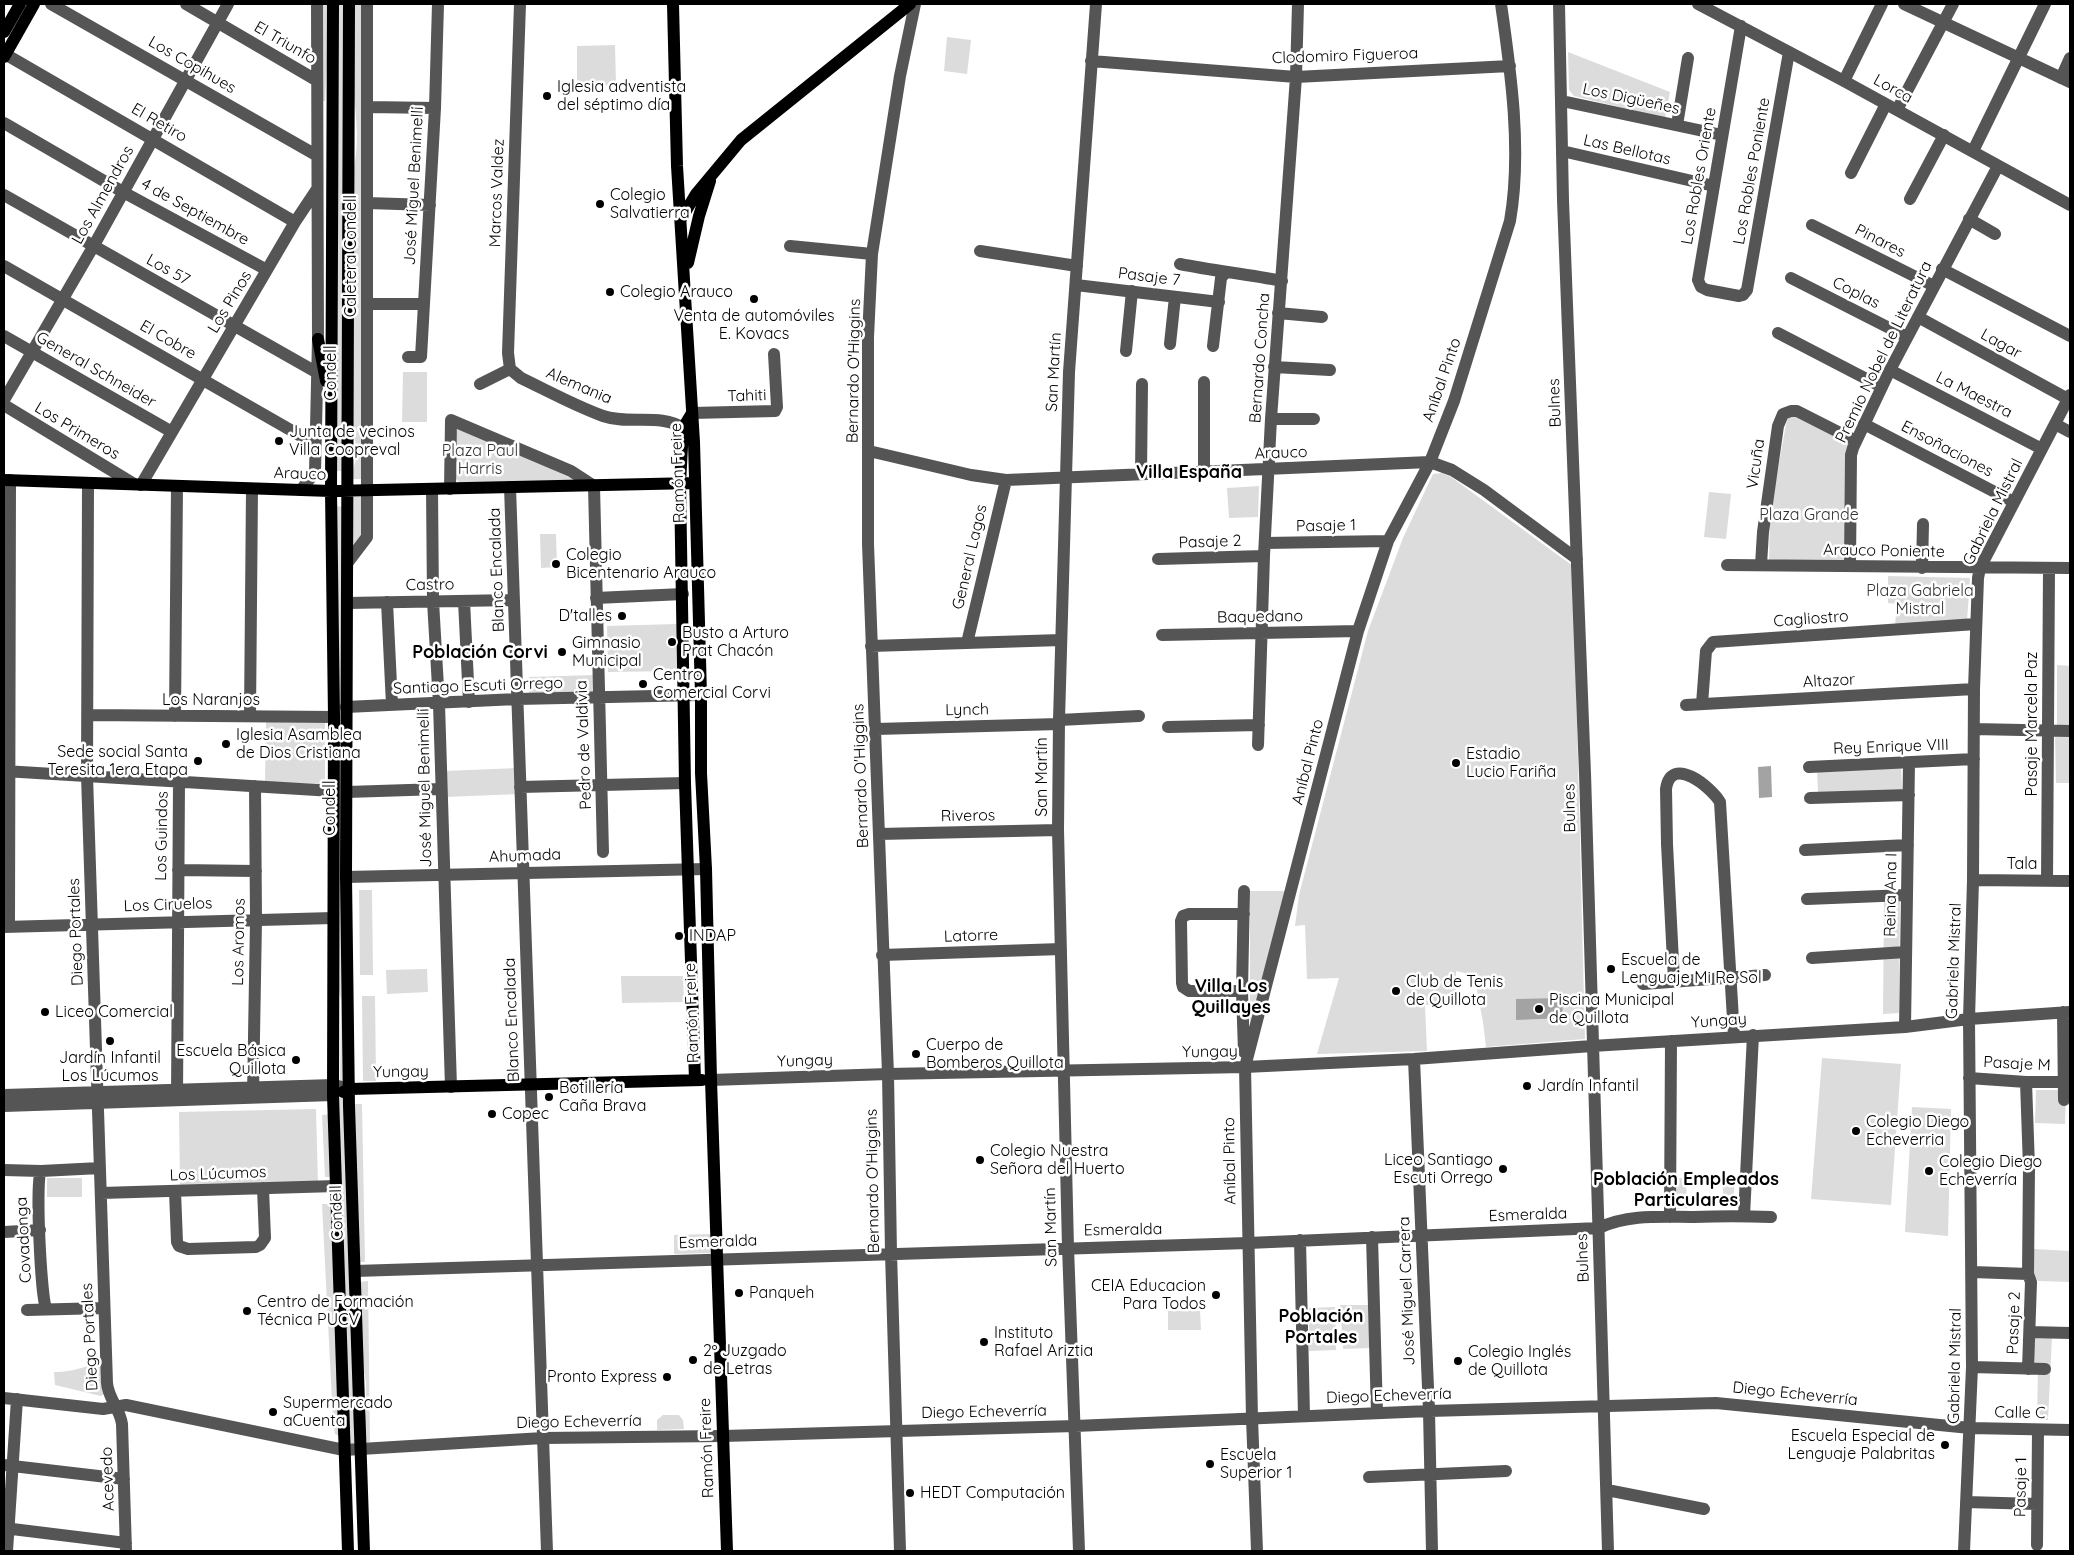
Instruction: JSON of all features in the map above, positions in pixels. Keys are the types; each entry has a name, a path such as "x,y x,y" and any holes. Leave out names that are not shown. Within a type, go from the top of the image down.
{"main road":[{"path":"4,32 20,4"},
{"path":"5,55 34,4"},
{"name":"Condell","path":"333,4 331,491 334,717 333,1090 348,1551"},
{"name":"Condell","path":"349,4 346,877 350,1089 364,1551"},
{"name":"Ramón Freire","path":"673,4 679,189 694,442 701,695 701,774 706,868 726,1551"},
{"path":"681,219 696,194 740,140 910,4"},
{"path":"686,288 693,239 714,171"},
{"path":"679,189 696,194"},
{"path":"318,339 332,413"},
{"name":"Ramón Freire","path":"692,414 683,428 680,484 685,783 695,1080"},
{"path":"683,428 694,442"},
{"name":"Arauco","path":"7,480 331,491 695,483"},
{"name":"Yungay","path":"333,1090 711,1080"}],"street":[{"name":"Los Copihues","path":"51,4 316,155"},
{"name":"El Triunfo","path":"186,4 316,80"},
{"name":"Los Almendros","path":"4,400 93,247 228,4"},
{"name":"Caletera Condell","path":"302,490 315,472 318,339 317,4"},
{"name":"Caletera Condell","path":"348,562 367,537 367,4"},
{"name":"José Miguel Benimelli","path":"408,357 421,356 435,108 438,4"},
{"name":"Marcos Valdez","path":"510,369 508,353 520,4"},
{"name":"Bernardo O'Higgins","path":"900,1551 890,1253 888,1074 882,955 876,729 868,544 868,337 872,254 900,76 915,4"},
{"name":"San Martín","path":"1079,1551 1068,1247 1058,830 1059,722 1069,372 1096,4"},
{"name":"Bernardo Concha","path":"1258,745 1264,556 1270,470 1271,419 1296,77 1298,4"},
{"name":"Aníbal Pinto","path":"1257,1551 1252,1418 1245,1067 1358,631 1388,541 1430,462 1454,402 1510,221 1515,191 1510,66 1501,4"},
{"name":"Bulnes","path":"1559,4 1562,152 1599,1228 1608,1551"},
{"name":"Lorca","path":"1698,4 1944,135 2070,205"},
{"path":"1844,81 1882,4"},
{"path":"1904,4 2066,80 2070,58"},
{"path":"1851,173 1944,22 1952,4"},
{"path":"1973,151 2045,4"},
{"name":"Los Robles Oriente","path":"1742,26 1698,283 1707,290 1743,295"},
{"name":"Los Robles Poniente","path":"1743,295 1748,286 1789,52"},
{"name":"El Retiro","path":"5,55 153,138 295,222"},
{"path":"1677,126 1688,58"},
{"name":"Clodomiro Figueroa","path":"1091,61 1296,77 1510,66"},
{"name":"Los Digüeñes","path":"1562,101 1722,135"},
{"path":"368,107 435,108"},
{"name":"4 de Septiembre","path":"4,123 123,192 267,270"},
{"path":"1910,199 1944,135"},
{"name":"Las Bellotas","path":"1562,152 1714,186"},
{"name":"Premio Nobel de Literatura","path":"1850,566 1851,455 1856,440 1942,269 1998,166"},
{"name":"Los Pinos","path":"137,485 172,432 295,222 317,189"},
{"name":"Los 57","path":"4,195 316,372"},
{"path":"367,203 430,205"},
{"path":"1969,219 1995,234"},
{"name":"Pinares","path":"1812,225 1934,286"},
{"path":"790,246 872,254"},
{"path":"980,250 1077,266"},
{"name":"Pasaje 7","path":"1180,264 1225,273 1236,272 1282,280"},
{"name":"El Cobre","path":"4,266 63,298 315,444"},
{"path":"1942,269 2070,336"},
{"path":"1213,346 1221,278 1225,273"},
{"name":"Coplas","path":"1791,278 1907,337"},
{"name":"Pasaje 7","path":"1076,285 1132,290 1218,302"},
{"path":"1126,351 1132,290"},
{"path":"1170,344 1175,297"},
{"path":"367,304 423,304"},
{"path":"1278,313 1322,317"},
{"name":"Lagar","path":"1918,317 2069,397"},
{"path":"1778,333 1882,387"},
{"name":"General Schneider","path":"4,336 172,432"},
{"name":"Tahiti","path":"692,414 775,411 777,407 774,354"},
{"path":"1274,367 1330,370"},
{"path":"480,384 510,369"},
{"name":"Alemania","path":"510,369 521,378 604,416 627,420 669,420 683,428"},
{"name":"La Maestra","path":"1890,370 2042,449"},
{"path":"1204,382 1204,472"},
{"path":"1140,474 1142,384"},
{"name":"Gabriela Mistral","path":"1964,1551 1972,1367 1973,1272 1969,1019 1973,880 1974,689 1980,568 2069,397"},
{"name":"Los Primeros","path":"4,406 137,485"},
{"name":"Vicuña","path":"1761,565 1763,532 1778,426 1783,414 1797,411 1856,440"},
{"path":"1271,419 1314,419"},
{"path":"450,489 451,420 572,471 594,486"},
{"name":"Ensoñaciones","path":"1864,424 2014,502"},
{"path":"2055,424 2070,432"},
{"name":"Arauco","path":"869,451 971,475 1006,480 1430,462 1452,470 1484,490 1577,559"},
{"path":"6,927 7,480"},
{"name":"General Lagos","path":"967,642 1006,480"},
{"name":"Diego Portales","path":"88,483 88,776 97,1098 107,1386 110,1397 116,1407"},
{"path":"175,716 177,486"},
{"name":"Pedro de Valdivia","path":"594,486 603,852"},
{"name":"Blanco Encalada","path":"510,488 547,1551"},
{"path":"250,716 252,489"},
{"name":"José Miguel Benimelli","path":"432,489 433,601 439,704 440,789 451,1086"},
{"path":"1922,568 1923,524"},
{"name":"Pasaje 1","path":"1265,543 1388,541"},
{"name":"Pasaje 2","path":"1158,560 1264,556"},
{"name":"Arauco Poniente","path":"1727,565 2070,568"},
{"name":"Pasaje Marcela Paz","path":"2048,881 2049,568"},
{"path":"596,598 683,594"},
{"name":"Castro","path":"347,603 514,600"},
{"path":"464,601 469,702"},
{"path":"387,602 392,705"},
{"name":"Cagliostro","path":"1702,704 1706,652 1713,642 1976,624"},
{"name":"Baquedano","path":"1162,635 1358,631"},
{"path":"871,646 1061,640"},
{"name":"Altazor","path":"1686,704 1974,689"},
{"name":"Santiago Escuti Orrego","path":"346,706 701,695"},
{"name":"Los Naranjos","path":"88,715 334,717"},
{"name":"Lynch","path":"876,729 1059,722 1139,716"},
{"path":"1168,728 1259,725"},
{"path":"1974,729 2070,731"},
{"name":"Rey Enrique VIII","path":"1809,767 1974,760"},
{"name":"Reina Ana I","path":"1905,1027 1909,763"},
{"path":"6,772 333,792"},
{"path":"1674,981 1666,789 1667,781 1672,776 1679,774 1690,776 1713,791 1720,802 1734,1036"},
{"name":"Los Guindos","path":"177,1095 179,782"},
{"path":"520,787 685,783"},
{"name":"Los Aromos","path":"253,1092 256,920 255,786"},
{"path":"347,792 440,789"},
{"path":"1810,798 1909,795"},
{"name":"Riveros","path":"879,834 1058,830"},
{"path":"1805,850 1908,845"},
{"name":"Ahumada","path":"346,877 706,868"},
{"path":"178,870 256,871"},
{"name":"Tala","path":"1973,880 2070,881"},
{"path":"1244,892 1242,991 1245,1067"},
{"path":"1807,899 1906,895"},
{"path":"1242,991 1189,990 1183,987 1181,921 1183,916 1188,914 1244,914"},
{"name":"Los Ciruelos","path":"6,927 334,918"},
{"name":"Latorre","path":"882,955 1061,949"},
{"path":"1812,958 1906,952"},
{"path":"1643,984 1765,976"},
{"path":"2064,1100 2067,1012"},
{"name":"Yungay","path":"711,1080 888,1074 1245,1067 1414,1060 1734,1036 1905,1027 1969,1019 2067,1012"},
{"path":"1744,1216 1753,1036"},
{"path":"1670,1217 1671,1041"},
{"name":"José Miguel Carrera","path":"1414,1060 1432,1551"},
{"name":"Pasaje M","path":"1969,1078 2026,1082 2064,1082"},
{"name":"Pasaje 2","path":"2026,1082 2029,1167 2030,1332 2028,1369"},
{"name":"Yungay","path":"4,1106 97,1098 333,1090"},
{"name":"Yungay","path":"4,1096 97,1098"},
{"path":"4,1170 41,1171 100,1168"},
{"name":"Covadonga","path":"41,1171 38,1179 46,1308"},
{"name":"Los Lúcumos","path":"100,1193 336,1186"},
{"path":"175,1191 177,1242 179,1246 188,1249 256,1247 260,1245 264,1238 263,1188"},
{"name":"Esmeralda","path":"355,1271 1068,1247 1248,1243 1421,1234 1599,1228 1612,1222 1626,1219 1771,1217"},
{"path":"4,1232 40,1230"},
{"path":"1372,1237 1377,1413"},
{"path":"1300,1240 1304,1415"},
{"path":"1973,1272 2029,1276"},
{"path":"27,1310 46,1308 54,1310 104,1308"},
{"path":"2030,1332 2070,1333"},
{"path":"1972,1367 2045,1369"},
{"name":"Diego Echeverría","path":"4,1398 103,1409 131,1406 344,1450 543,1438 723,1436 1075,1426 1304,1415 1716,1403 1970,1428"},
{"path":"8,1551 9,1466 17,1399"},
{"name":"Acevedo","path":"116,1407 122,1424 126,1547"},
{"name":"Calle C","path":"1970,1428 2070,1430"},
{"name":"Pasaje 1","path":"2037,1546 2038,1430"},
{"path":"9,1466 124,1479"},
{"path":"1369,1477 1506,1471"},
{"path":"1607,1490 1704,1509"},
{"path":"1966,1502 2037,1504"},
{"path":"7,1528 126,1547"}],"green space":[{"path":"322,4 330,4 325,101 322,101"},
{"path":"338,4 344,4 343,471 337,471"},
{"path":"353,4 362,4 363,479 352,479 356,459 352,431 354,167 357,135 353,72"},
{"path":"947,37 971,40 967,74 944,71"},
{"path":"615,45 616,85 577,86 577,46"},
{"path":"1568,52 1670,92 1665,118 1574,96 1569,90"},
{"path":"403,372 427,372 427,422 402,422"},
{"name":"Plaza Grande","path":"1796,413 1851,444 1845,561 1769,560 1770,512 1787,419"},
{"name":"Plaza Paul Harris","path":"463,427 575,480 460,483 455,478 455,434 458,429"},
{"name":"Estadio Lucio Fariña","path":"1442,473 1451,477 1573,566 1585,1039 1486,1047 1474,975 1456,971 1456,1003 1425,1005 1427,1051 1317,1054 1339,978 1307,979 1305,925 1295,926 1299,895 1368,631 1403,538 1433,474"},
{"path":"1259,486 1258,517 1229,518 1227,488"},
{"path":"1709,492 1731,494 1726,539 1704,537"},
{"path":"352,497 364,497 364,535 352,551"},
{"path":"337,506 343,507 345,1084 340,1084 341,1000 336,978"},
{"path":"540,534 556,534 557,567 541,568"},
{"name":"Plaza Gabriela Mistral","path":"1888,576 1970,578 1967,621 1895,625 1897,604 1888,603"},
{"path":"677,624 678,671 608,672 607,626"},
{"path":"2057,665 2070,666 2070,725 2057,725"},
{"path":"593,675 594,693 529,695 529,677"},
{"path":"266,722 325,723 325,784 265,783"},
{"path":"2055,734 2070,735 2070,783 2056,783"},
{"path":"1901,765 1902,790 1818,792 1817,770"},
{"path":"519,768 520,794 445,797 444,771"},
{"path":"359,890 372,890 373,975 360,975"},
{"path":"1250,891 1285,891 1250,1027"},
{"path":"1900,900 1899,1013 1883,1014 1884,901"},
{"path":"427,969 428,992 387,994 386,970"},
{"path":"621,976 683,976 684,1002 622,1003"},
{"path":"362,996 375,996 376,1081 363,1081"},
{"name":"Colegio Diego Echeverria","path":"1822,1058 1901,1064 1891,1205 1811,1199"},
{"path":"2036,1090 2066,1090 2065,1124 2035,1123"},
{"path":"339,1098 344,1098 356,1443 347,1444"},
{"path":"353,1104 362,1104 365,1262 359,1262"},
{"name":"Colegio Diego Echeverría","path":"1912,1107 1951,1109 1948,1236 1905,1232"},
{"path":"316,1109 318,1185 180,1187 179,1112"},
{"path":"332,1114 334,1177 325,1177 322,1115"},
{"path":"1735,1177 1733,1205 1724,1205 1722,1178"},
{"path":"47,1178 82,1178 82,1197 47,1197"},
{"path":"1676,1178 1686,1178 1687,1208 1677,1209"},
{"path":"322,1204 332,1204 336,1285 334,1307 339,1366 339,1436 335,1434 333,1421"},
{"path":"712,1234 712,1253 674,1254 674,1235"},
{"path":"2034,1249 2070,1251 2070,1282 2038,1281 2033,1274"},
{"path":"368,1281 370,1442 367,1443 363,1427 366,1411 366,1382 361,1354 359,1282"},
{"path":"1340,1305 1368,1305 1370,1348 1343,1349"},
{"path":"1335,1307 1336,1350 1309,1351 1309,1308"},
{"path":"1168,1311 1200,1311 1201,1330 1168,1330"},
{"path":"2032,1337 2052,1337 2048,1420 2037,1420 2038,1367 2032,1366"},
{"path":"101,1363 104,1394 101,1396 55,1385 54,1372"},
{"path":"663,1415 679,1415 683,1420 684,1429 657,1430 657,1420"}],"shaded area":[{"path":"1771,766 1772,797 1759,798 1758,767"},
{"name":"Piscina Municipal de Quillota","path":"1562,998 1563,1018 1516,1020 1516,999"}],"place":[{"name":"Iglesia adventista del séptimo día","path":"547,96"},
{"name":"Colegio Salvatierra","path":"600,204"},
{"name":"Colegio Arauco","path":"610,292"},
{"name":"Venta de automóviles E. Kovacs","path":"754,299"},
{"name":"Junta de vecinos Villa Coopreval","path":"279,441"},
{"name":"Colegio Bicentenario Arauco","path":"556,564"},
{"name":"D'talles","path":"622,616"},
{"name":"Busto a Arturo Prat Chacón","path":"672,642"},
{"name":"Gimnasio Municipal","path":"562,652"},
{"name":"Centro Comercial Corvi","path":"643,684"},
{"name":"Iglesia Asamblea de Dios Cristiana","path":"226,744"},
{"name":"Sede social Santa Teresita 1era Etapa","path":"198,761"},
{"name":"Estadio Lucio Fariña","path":"1456,763"},
{"name":"INDAP","path":"679,936"},
{"name":"Escuela de Lenguaje Mi Re Sol","path":"1611,969"},
{"name":"Club de Tenis de Quillota","path":"1396,991"},
{"name":"Piscina Municipal de Quillota","path":"1539,1009"},
{"name":"Liceo Comercial","path":"45,1012"},
{"name":"Jardín Infantil Los Lúcumos","path":"110,1041"},
{"name":"Cuerpo de Bomberos Quillota","path":"916,1054"},
{"name":"Escuela Básica Quillota","path":"296,1060"},
{"name":"Jardín Infantil","path":"1527,1086"},
{"name":"Botillería Caña Brava","path":"549,1097"},
{"name":"Copec","path":"492,1114"},
{"name":"Colegio Diego Echeverria","path":"1856,1131"},
{"name":"Colegio Nuestra Señora del Huerto","path":"980,1160"},
{"name":"Liceo Santiago Escuti Orrego","path":"1503,1169"},
{"name":"Colegio Diego Echeverría","path":"1929,1171"},
{"name":"Panqueh","path":"739,1293"},
{"name":"CEIA Educacion Para Todos","path":"1216,1295"},
{"name":"Centro de Formación Técnica PUCV","path":"247,1311"},
{"name":"Instituto Rafael Ariztia","path":"984,1342"},
{"name":"2º Juzgado de Letras","path":"693,1360"},
{"name":"Colegio Inglés de Quillota","path":"1458,1361"},
{"name":"Pronto Express","path":"667,1377"},
{"name":"Supermercado aCuenta","path":"273,1412"},
{"name":"Escuela Especial de Lenguaje Palabritas","path":"1945,1445"},
{"name":"Escuela Superior 1","path":"1210,1464"},
{"name":"HEDT Computación","path":"910,1493"}],"district":[{"name":"Villa España","path":"1189,473"},
{"name":"Población Corvi","path":"480,653"},
{"name":"Villa Los Quillayes","path":"1231,998"},
{"name":"Población Empleados Particulares","path":"1686,1190"},
{"name":"Población Portales","path":"1321,1327"}]}
